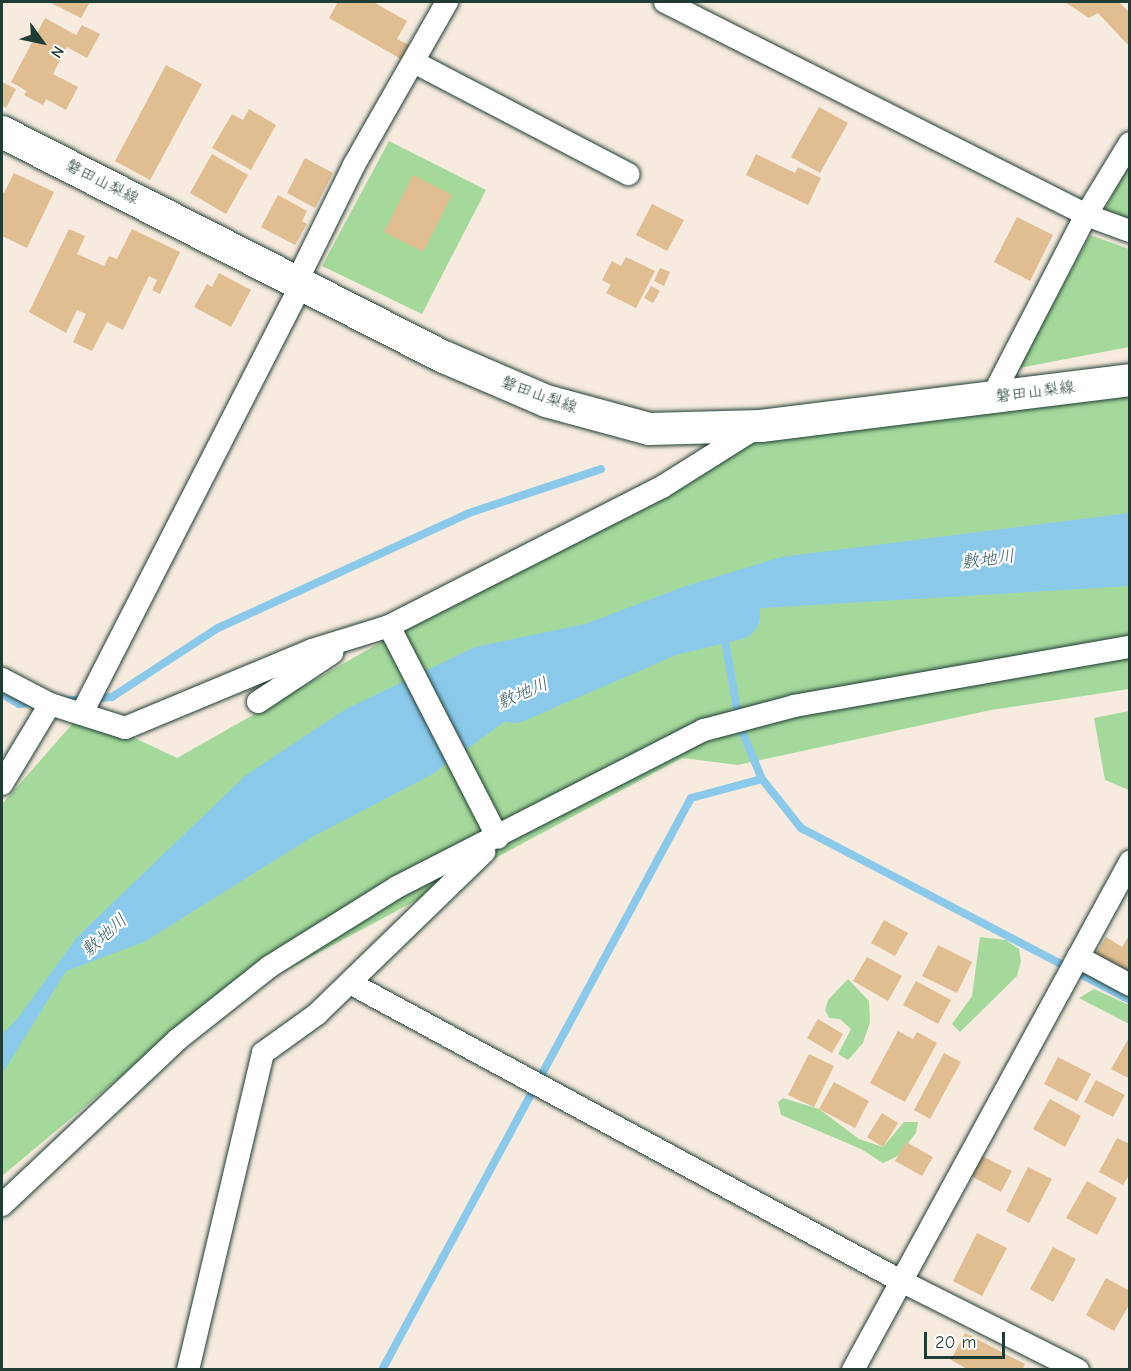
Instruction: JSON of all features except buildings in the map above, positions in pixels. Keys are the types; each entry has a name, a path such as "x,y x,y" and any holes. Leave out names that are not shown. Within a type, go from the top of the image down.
{"main road":[{"name":"磐田山梨線","path":"2,132 444,357 546,401 649,429 760,426 1130,380"}],"street":[{"path":"82,713 300,282 354,165 447,2"},
{"path":"665,2 1086,215 1130,231"},
{"path":"414,62 628,174"},
{"path":"992,397 1086,215 1130,143"},
{"path":"2,679 50,704 125,728 312,651 358,636 392,634 662,487 760,426"},
{"path":"392,634 494,829"},
{"path":"258,702 358,636"},
{"path":"2,1205 177,1040 269,967 494,829 704,730 794,706 1130,647"},
{"path":"2,784 50,704"},
{"path":"189,1370 263,1053 317,1014 350,982 494,829"},
{"path":"853,1370 1130,862"},
{"path":"1078,957 1130,985"},
{"path":"350,982 901,1281 1078,1370"}],"green space":[{"path":"389,141 486,190 422,314 322,266"},
{"path":"1129,161 1129,219 1105,210"},
{"path":"1090,235 1129,249 1129,347 1019,368"},
{"path":"1129,386 1129,689 991,710 738,765 682,758 180,1027 2,1176 2,804 82,713 177,758 739,439"},
{"path":"1130,711 1129,790 1105,780 1094,718"},
{"path":"980,937 1006,940 1019,949 1021,961 1017,976 960,1032 952,1024 972,996"},
{"path":"848,979 869,1001 870,1022 863,1043 848,1060 838,1054 851,1029 840,1019 829,1018 825,1010 828,1000"},
{"path":"1094,989 1129,1005 1129,1024 1079,998"},
{"path":"783,1098 819,1109 859,1139 883,1147 904,1122 918,1122 916,1133 898,1156 883,1163 861,1149 781,1115 778,1102"}],"water":[{"path":"1129,513 1129,586 763,608 669,631 573,672 431,775 312,837 144,942 66,971 2,1074 2,1034 18,1018 77,937 246,775 346,709 475,647 585,624 683,587 781,557"}],"waterway":[{"path":"63,701 112,697 218,628 469,513 601,469"},
{"name":"敷地川","path":"514,698 669,631 735,615"},
{"path":"721,618 740,726 762,779 801,828 1130,1000"},
{"path":"2,694 19,704 35,703"},
{"path":"382,1370 691,798 762,779"}]}
